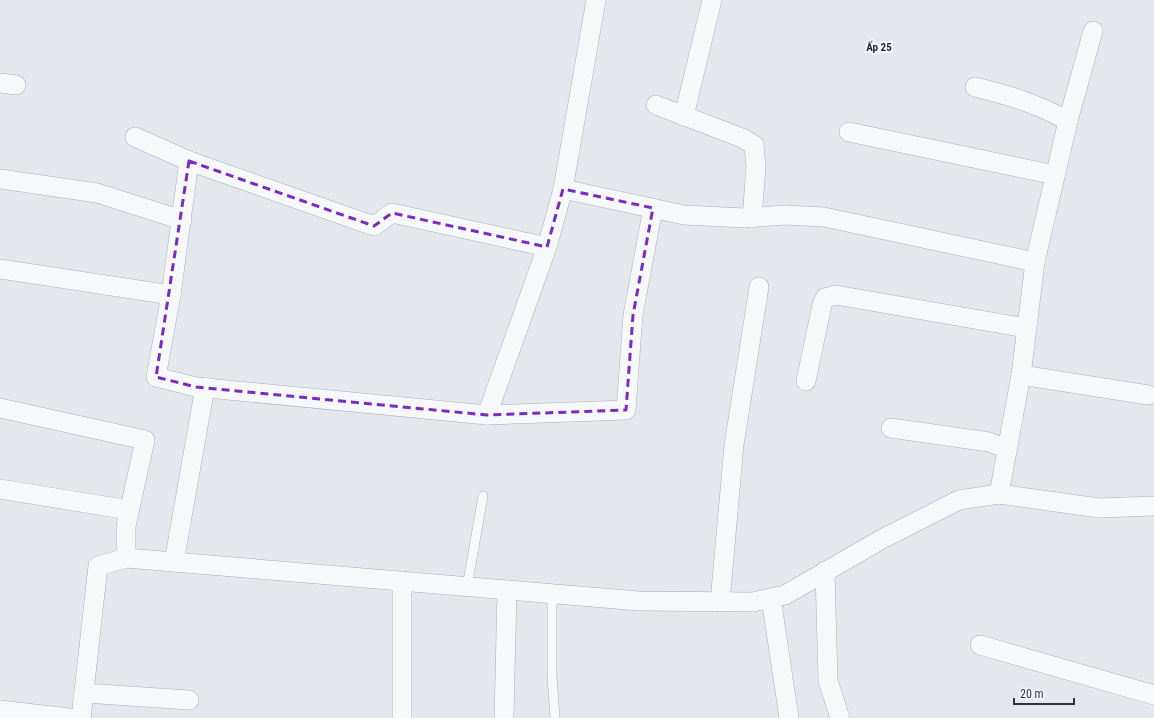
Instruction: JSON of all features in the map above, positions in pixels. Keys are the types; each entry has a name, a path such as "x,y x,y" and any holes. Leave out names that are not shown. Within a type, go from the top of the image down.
{"street":[{"path":"487,415 547,247 563,189 596,0"},
{"path":"684,116 712,0"},
{"path":"999,494 1021,375 1035,262 1068,121 1093,31"},
{"path":"975,87 1022,99 1045,108 1068,121"},
{"path":"656,105 742,138 754,145 756,167 752,218"},
{"path":"849,132 1055,175"},
{"path":"135,137 189,161 374,226 392,213 547,247"},
{"path":"189,161 182,220 156,377 205,387 487,415 626,410 632,315 653,208"},
{"path":"0,179 97,193 182,220"},
{"path":"563,189 684,215 752,218 784,215 824,217 1035,262"},
{"path":"0,269 170,295"},
{"path":"720,602 734,445 759,287"},
{"path":"806,381 822,305 825,298 831,296 864,299 1026,328"},
{"path":"1021,375 1148,395"},
{"path":"174,562 205,387"},
{"path":"0,408 145,440 126,526 126,558"},
{"path":"891,428 989,442 1007,448"},
{"path":"0,489 129,510"},
{"path":"81,718 98,566 126,558 639,601 753,602 785,595 882,539 959,500 999,494 1099,508 1154,506"},
{"path":"825,571 828,681 840,718"},
{"path":"402,581 402,718"},
{"path":"504,718 507,590"},
{"path":"771,598 789,718"},
{"path":"980,645 1154,695"},
{"path":"84,693 189,700"},
{"path":"0,710 69,718"}],"lane":[{"path":"466,587 483,496"},
{"path":"552,594 552,676 555,718"}],"highlighted area":[{"path":"189,161 374,226 392,213 547,247 563,189 653,208 633,315 626,410 487,415 196,387 156,377"}],"district":[{"name":"Ấp 25","path":"879,47"}]}
